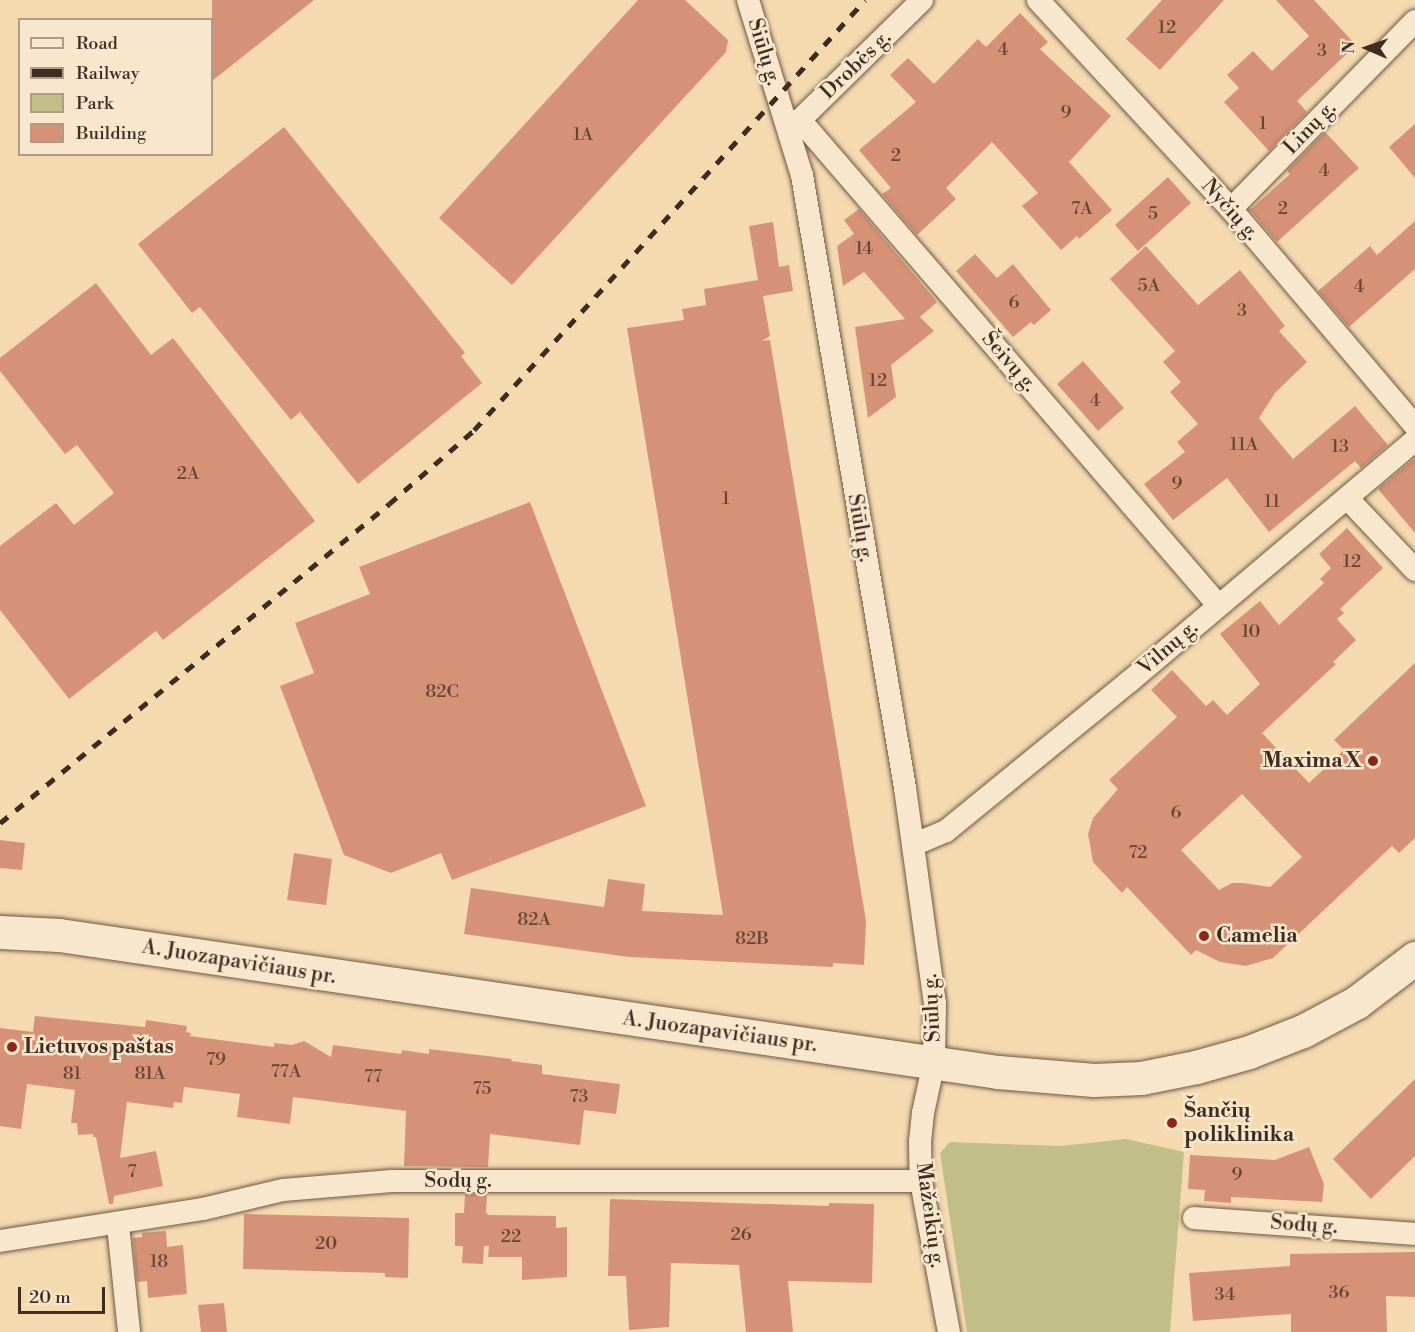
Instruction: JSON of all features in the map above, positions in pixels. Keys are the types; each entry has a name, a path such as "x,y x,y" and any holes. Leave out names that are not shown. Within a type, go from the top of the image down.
{"main road":[{"name":"A. Juozapavičiaus pr.","path":"0,932 59,935 1022,1075 1094,1080 1141,1078 1196,1067 1249,1052 1303,1031 1357,1002 1415,958"}],"street":[{"name":"Siūlų g.","path":"748,0 793,122 913,844 935,1003 934,1062"},
{"name":"Drobės g.","path":"793,122 922,0"},
{"name":"Nyčių g.","path":"1038,0 1231,209 1415,426"},
{"name":"Linų g.","path":"1231,209 1415,21"},
{"name":"Šeivų g.","path":"793,122 1218,604"},
{"name":"Vilnų g.","path":"913,844 946,831 1130,681 1218,604 1415,440"},
{"path":"1347,498 1415,570"},
{"name":"Mažeikių g.","path":"934,1062 923,1113 920,1142 921,1181 949,1332"},
{"name":"Sodų g.","path":"0,1241 118,1225 203,1209 283,1190 392,1180 921,1181"},
{"name":"Sodų g.","path":"1194,1218 1415,1234"},
{"path":"118,1225 129,1332"}],"green space":[{"path":"1126,1139 1184,1152 1170,1332 967,1332 940,1153 950,1142 1061,1146"}],"building":[{"path":"212,0 314,0 213,80"},
{"path":"638,0 685,0 728,40 726,52 512,285 439,218"},
{"path":"1162,0 1224,0 1160,70 1126,39"},
{"path":"1276,0 1314,0 1356,45 1297,101 1307,112 1269,151 1224,102 1239,88 1227,75 1253,51 1272,71 1309,36"},
{"path":"1020,13 1048,42 1040,49 1111,116 1069,162 1112,210 1079,239 1077,236 1061,250 1022,206 1038,193 992,142 946,188 956,199 917,235 882,194 891,188 859,150 916,102 890,75 908,58 934,84 978,39 986,47"},
{"path":"1415,124 1415,178 1389,147"},
{"path":"284,127 465,353 461,356 482,383 358,484 300,412 291,420 200,307 192,313 138,244"},
{"path":"1325,132 1359,168 1277,242 1250,210 1290,174 1287,171"},
{"path":"1168,177 1191,203 1138,251 1115,225"},
{"path":"859,209 937,302 920,317 934,331 891,365 896,397 868,418 855,327 905,319 864,272 843,286 837,246 854,234 844,220"},
{"path":"1415,221 1415,269 1349,327 1318,291 1370,246 1377,255"},
{"path":"773,222 779,267 789,265 793,291 763,296 770,336 762,341 770,340 866,921 864,965 833,963 833,967 629,957 464,934 471,888 604,907 608,879 645,884 642,911 723,915 627,328 684,320 682,309 706,305 704,289 758,280 749,226"},
{"path":"1146,246 1198,305 1240,270 1285,326 1279,331 1307,362 1275,393 1259,418 1293,459 1355,406 1388,445 1361,468 1355,461 1269,532 1227,478 1173,520 1144,484 1185,452 1177,442 1198,424 1170,392 1181,382 1163,362 1175,351 1110,279"},
{"path":"975,254 997,278 1013,264 1051,310 1034,325 1031,322 1013,337 956,271"},
{"path":"96,283 151,355 173,338 315,521 163,640 156,631 69,699 0,610 0,546 56,503 74,525 114,493 77,445 65,454 0,371 0,358"},
{"path":"1083,361 1124,408 1098,431 1057,384"},
{"path":"1415,458 1415,533 1378,489"},
{"path":"530,502 646,806 452,880 441,853 391,873 344,855 280,686 314,673 295,623 370,594 359,567"},
{"path":"1347,528 1383,568 1340,609 1344,613 1337,619 1356,640 1333,662 1336,664 1262,733 1309,783 1344,750 1334,740 1415,663 1415,838 1399,853 1392,846 1273,958 1246,966 1220,962 1196,950 1191,955 1127,887 1122,893 1093,862 1088,834 1093,818 1118,789 1109,780 1177,717 1151,690 1172,670 1206,706 1213,700 1227,715 1260,684 1220,634 1260,601 1279,625 1324,583 1320,579 1331,568 1319,554","holes":["1242,794 1302,857 1270,887 1232,883 1219,890 1181,850"]},
{"path":"0,840 25,843 22,870 0,868"},
{"path":"294,853 332,859 326,905 287,900"},
{"path":"35,1016 145,1027 146,1020 187,1026 186,1032 191,1033 190,1036 274,1047 274,1043 292,1045 304,1041 331,1057 333,1045 401,1054 402,1050 429,1054 429,1049 512,1059 511,1061 542,1065 542,1074 620,1084 616,1114 584,1110 580,1145 490,1134 488,1167 404,1166 406,1111 293,1097 290,1124 237,1117 240,1094 184,1087 182,1103 174,1102 173,1108 127,1102 120,1158 156,1151 163,1186 114,1196 113,1204 109,1204 96,1137 93,1137 93,1134 78,1135 77,1123 71,1123 75,1090 27,1084 21,1129 0,1126 0,1028 33,1032"},
{"path":"1415,1079 1415,1156 1371,1199 1333,1159"},
{"path":"1309,1147 1324,1184 1322,1202 1231,1197 1231,1203 1204,1201 1205,1190 1188,1189 1190,1155 1275,1160"},
{"path":"465,1194 487,1194 486,1213 489,1215 556,1216 556,1228 567,1227 567,1277 522,1280 522,1257 488,1257 489,1246 484,1246 483,1264 462,1263 463,1246 455,1246 455,1213 464,1213"},
{"path":"610,1199 829,1206 829,1203 874,1204 872,1283 788,1281 793,1332 746,1332 739,1265 671,1263 669,1327 629,1330 626,1276 608,1276"},
{"path":"244,1214 409,1218 408,1278 385,1277 385,1273 243,1269"},
{"path":"166,1231 167,1247 183,1245 187,1294 148,1298 147,1281 137,1282 133,1238 142,1237 142,1233"},
{"path":"1415,1252 1415,1297 1386,1296 1387,1332 1291,1332 1291,1314 1193,1321 1189,1273 1290,1266 1290,1254"},
{"path":"224,1303 227,1332 201,1332 198,1305"}],"railway":[{"path":"0,823 389,504 474,430 865,0"}],"place":[{"name":"Maxima X","path":"1373,761"},
{"name":"Camelia","path":"1204,936"},
{"name":"Lietuvos paštas","path":"12,1047"},
{"name":"Šančių poliklinika","path":"1172,1123"}]}
